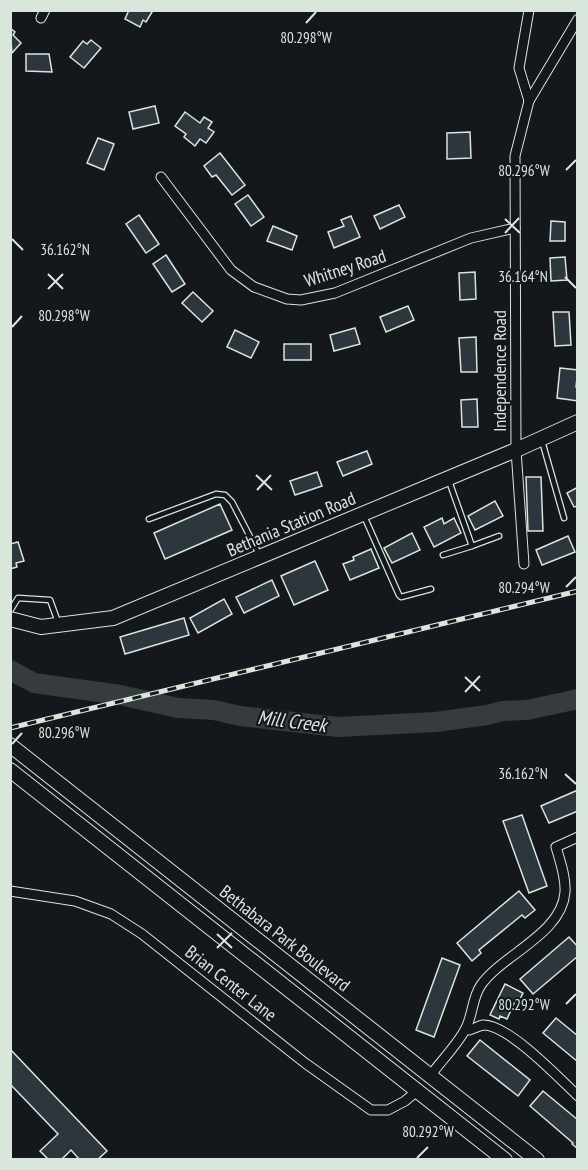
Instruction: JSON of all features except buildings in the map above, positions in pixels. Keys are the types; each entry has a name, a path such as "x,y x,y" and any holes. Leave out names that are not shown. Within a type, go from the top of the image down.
{"street":[{"path":"529,10 519,68 529,101"},
{"name":"Independence Road","path":"524,564 516,450 515,156 529,101 578,19"},
{"name":"Whitney Road","path":"161,177 231,270 254,287 287,299 308,299 335,293 471,237 515,228"},
{"name":"Bethania Station Road","path":"10,619 41,627 113,618 578,422"},
{"name":"Bethabara Park Boulevard","path":"10,746 537,1160"},
{"name":"Bethabara Park Boulevard","path":"10,770 505,1160"},
{"path":"418,1090 466,1028 480,986 497,968 547,928 556,916 565,888 556,847 578,837"},
{"name":"Brian Center Lane","path":"10,891 75,902 111,914 142,934 305,1063 371,1110 388,1110 405,1101 418,1090"},
{"path":"466,1028 470,1030 484,1025 501,1031 541,1061 578,1096"}],"lane":[{"path":"541,438 564,518"},
{"path":"448,478 472,546"},
{"path":"149,519 216,494 225,495 232,502 260,557"},
{"path":"363,514 399,595 401,597 431,589"},
{"path":"443,555 500,536"},
{"path":"10,611 18,598 50,600 59,625"}],"waterway":[{"name":"Mill Creek","path":"10,670 34,683 120,695 178,708 214,710 240,716 338,727 436,722 503,711 527,710 578,699"}],"railway":[{"path":"10,728 578,591"}]}
